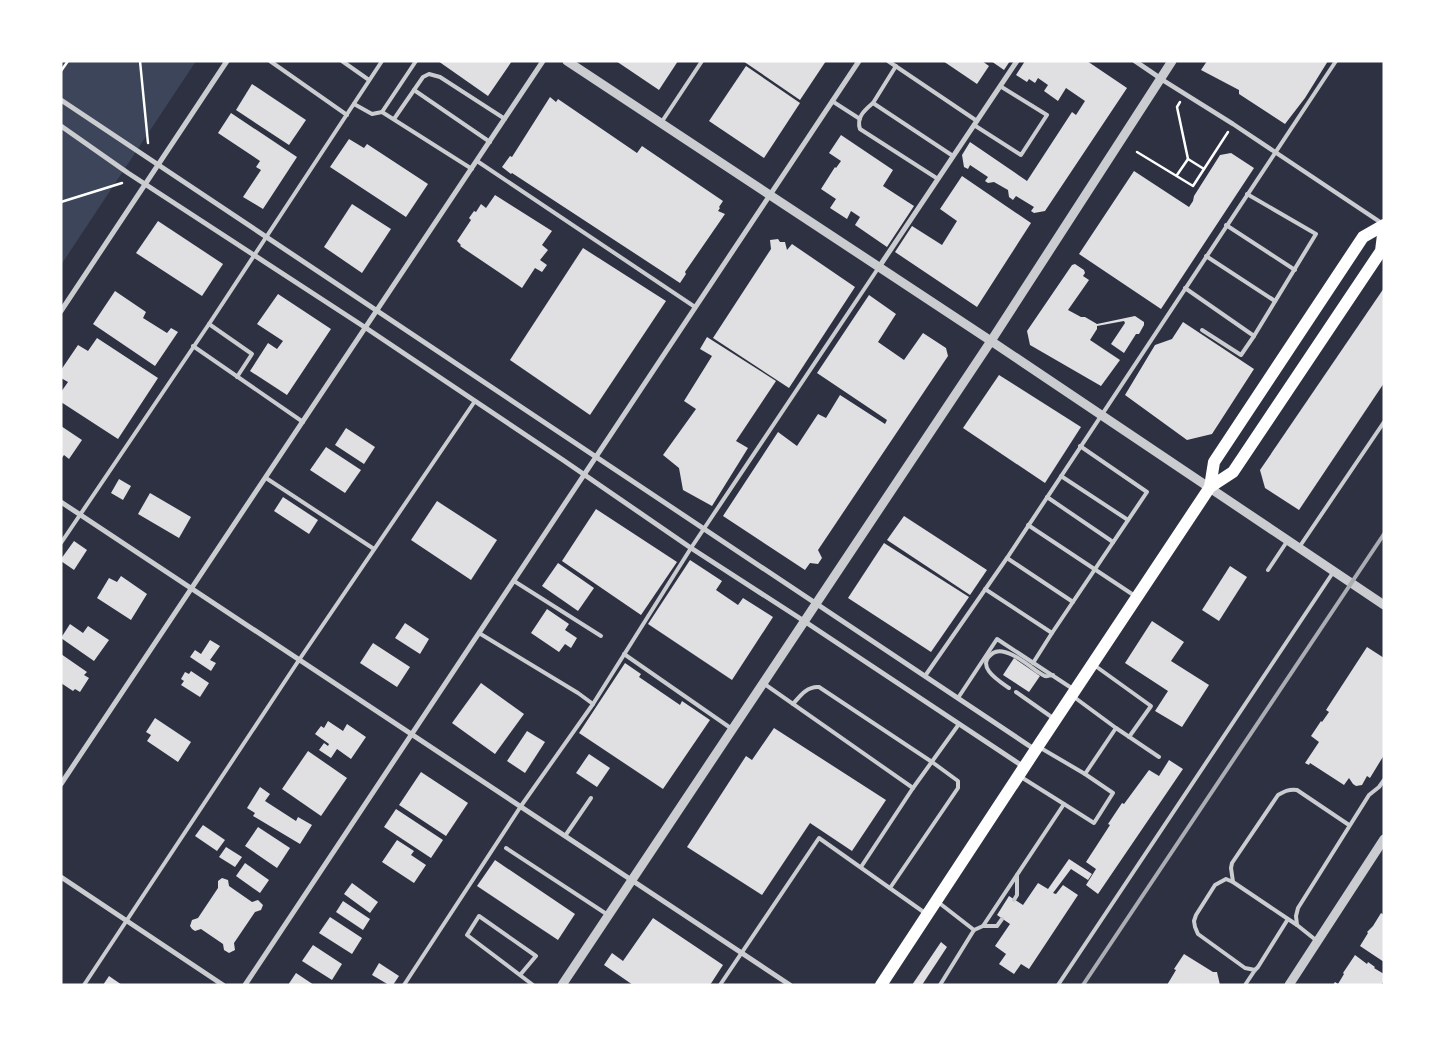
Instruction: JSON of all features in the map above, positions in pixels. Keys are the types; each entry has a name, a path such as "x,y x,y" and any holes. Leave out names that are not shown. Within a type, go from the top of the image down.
{"main road":[{"path":"1210,487 1214,462 1230,437 1363,237 1384,225"},
{"path":"881,985 1210,487 1233,472 1381,251 1384,225"}],"street":[{"path":"61,311 226,61"},
{"path":"61,784 543,61"},
{"path":"567,61 1101,414 1384,605"},
{"path":"245,985 859,61"},
{"path":"879,267 1017,61"},
{"path":"1135,61 1384,225"},
{"path":"562,985 991,341 1172,61"},
{"path":"61,100 958,698 1036,748"},
{"path":"61,126 145,184 475,401 691,548 959,724 1021,771"},
{"path":"61,502 790,985"},
{"path":"1289,985 1384,839"},
{"path":"61,877 223,985"}],"lane":[{"path":"270,61 347,115"},
{"path":"342,61 369,80"},
{"path":"61,543 209,324 382,61"},
{"path":"382,112 416,61"},
{"path":"661,123 702,61"},
{"path":"888,61 1021,155 1047,115 1000,86"},
{"path":"925,676 1007,558 1246,194 1336,61"},
{"path":"896,66 873,103 861,114 858,124 860,128 938,180"},
{"path":"394,119 422,77 429,74 440,77 505,119"},
{"path":"414,90 490,142"},
{"path":"832,101 860,119"},
{"path":"873,103 953,156"},
{"path":"354,104 372,114 382,112 472,169"},
{"path":"477,161 696,307"},
{"path":"1202,330 1241,355 1316,234 1246,194"},
{"path":"1226,225 1295,270"},
{"path":"1206,256 1275,301"},
{"path":"404,985 521,806 593,704 691,548 879,267"},
{"path":"1185,288 1254,336"},
{"path":"209,324 252,354 237,377"},
{"path":"193,346 303,422"},
{"path":"84,985 299,660 475,401"},
{"path":"1299,547 1384,422"},
{"path":"1034,663 1052,633 1147,492 1080,446"},
{"path":"1061,476 1128,520"},
{"path":"266,478 374,549"},
{"path":"1047,497 1113,542"},
{"path":"1028,526 1136,598"},
{"path":"1268,570 1288,540"},
{"path":"1007,558 1073,602"},
{"path":"1058,985 1334,571"},
{"path":"514,581 601,636"},
{"path":"985,589 1052,633"},
{"path":"479,633 593,704"},
{"path":"958,698 998,638 1053,675 1116,728 1159,757"},
{"path":"1009,688 987,669 986,662 991,654 998,651 1008,652 1045,676 1053,675"},
{"path":"624,654 732,729"},
{"path":"1092,664 1152,706 1129,737"},
{"path":"763,683 913,788"},
{"path":"793,704 807,690 814,687 819,688 958,781 958,788 890,888"},
{"path":"1016,692 1055,719"},
{"path":"861,867 913,788 959,724"},
{"path":"1085,774 1116,728"},
{"path":"1021,771 1064,804 1094,823 1113,793 1085,774 1036,748"},
{"path":"1297,925 1296,916 1298,908 1369,795 1384,780"},
{"path":"1232,882 1232,863 1278,795 1290,789 1297,790 1349,826"},
{"path":"565,836 591,798"},
{"path":"983,926 1064,804"},
{"path":"720,985 819,838 927,914"},
{"path":"506,848 608,916"},
{"path":"1014,900 1017,894 1018,874"},
{"path":"1255,970 1245,968 1198,934 1194,921 1196,915 1215,885 1220,881 1226,879 1232,882 1297,925 1318,942"},
{"path":"937,901 974,930"},
{"path":"520,975 536,956 479,916 467,935 532,985"},
{"path":"940,985 974,930 983,926 997,926 1002,919"},
{"path":"1245,985 1288,919"}],"path":[{"path":"61,71 68,61"},
{"path":"140,61 148,143"},
{"path":"1185,94 1177,107 1188,159 1204,169"},
{"path":"1137,152 1193,186 1233,124"},
{"path":"1177,175 1188,159"},
{"path":"61,202 122,183"}],"shaded area":[{"path":"61,61 196,61 61,265"}],"building":[{"path":"438,61 512,61 488,96"},
{"path":"616,61 678,61 659,90"},
{"path":"743,61 826,61 800,100"},
{"path":"943,61 982,61 989,66 977,84"},
{"path":"991,61 1010,61 1004,70"},
{"path":"1025,61 1087,61 1127,88 1045,211 1034,213 1031,211 1034,207 1016,196 1013,200 1009,197 1008,190 994,182 988,183 985,181 988,177 970,165 968,169 964,167 962,155 970,142 1027,181 1072,112 1076,115 1085,101 1066,88 1058,101 1044,91 1048,85 1038,78 1035,83 1029,79 1027,82 1016,75"},
{"path":"1207,61 1328,61 1305,98 1285,124 1239,94 1239,90 1201,70"},
{"path":"746,66 800,103 764,158 709,121"},
{"path":"252,84 306,120 289,145 236,110"},
{"path":"550,97 556,102 558,99 637,153 642,146 723,201 718,211 725,214 685,272 686,274 680,283 502,167 510,156 512,157"},
{"path":"231,113 297,157 263,209 243,197 261,170 256,167 260,161 218,133"},
{"path":"841,135 893,170 883,186 914,206 887,247 855,225 860,217 851,211 847,219 830,208 836,199 821,189 841,161 829,153"},
{"path":"349,139 364,148 367,144 428,184 406,217 330,167"},
{"path":"1231,153 1254,168 1161,309 1079,254 1134,171 1189,207 1220,155"},
{"path":"962,176 1031,223 977,307 895,252 912,226 942,245 957,221 940,209"},
{"path":"495,195 552,231 542,245 548,250 540,260 547,265 542,272 535,268 522,288 460,246 457,241 471,220 469,218 474,211 476,212 481,204 486,208"},
{"path":"352,204 391,229 362,273 324,247"},
{"path":"158,221 223,264 202,296 136,253"},
{"path":"778,239 780,242 785,242 787,250 792,244 855,287 789,388 713,338 771,249 770,240"},
{"path":"583,248 666,301 590,415 510,360"},
{"path":"1075,264 1084,270 1083,276 1089,280 1068,310 1097,324 1135,316 1144,322 1139,334 1136,334 1124,353 1111,344 1125,323 1124,321 1097,326 1090,340 1120,360 1101,386 1030,345 1027,331 1072,265"},
{"path":"1384,288 1384,383 1299,510 1265,488 1260,470"},
{"path":"115,291 146,312 143,318 167,333 171,328 178,332 155,366 93,324"},
{"path":"278,294 331,329 287,395 250,371 268,343 277,349 283,341 257,324"},
{"path":"869,295 896,314 878,342 904,360 923,333 946,348 948,356 818,550 822,558 818,564 810,563 805,570 723,516 778,432 797,446 818,414 826,418 840,395 885,424 887,420 817,373"},
{"path":"1183,322 1254,369 1212,434 1187,440 1125,395 1155,345 1172,339"},
{"path":"707,337 776,381 736,441 748,448 712,506 683,490 679,468 663,455 696,409 684,401 712,356 700,349"},
{"path":"97,338 158,378 118,439 61,402 61,392 68,382 61,378 61,370 78,345 88,351"},
{"path":"999,375 1081,427 1045,483 963,428"},
{"path":"61,426 82,440 69,459 64,455 61,459"},
{"path":"346,428 375,447 364,464 335,445"},
{"path":"326,447 361,470 345,493 310,470"},
{"path":"119,479 131,486 123,500 111,493"},
{"path":"150,493 191,517 179,538 138,514"},
{"path":"283,497 318,520 309,534 274,511"},
{"path":"437,501 497,540 471,580 411,540"},
{"path":"596,509 677,562 641,615 562,561"},
{"path":"904,516 987,570 970,595 887,540"},
{"path":"74,541 87,550 74,570 61,561 61,559"},
{"path":"884,543 969,597 931,652 848,598"},
{"path":"690,560 722,581 716,590 738,605 743,598 773,617 732,680 648,624"},
{"path":"558,563 594,588 578,611 542,586"},
{"path":"1230,566 1247,577 1219,621 1202,610"},
{"path":"121,576 147,594 131,620 97,598 109,578 117,582"},
{"path":"547,609 569,624 565,630 577,638 571,648 565,644 559,652 531,633"},
{"path":"1152,621 1184,642 1171,661 1209,685 1182,727 1155,711 1168,691 1125,663"},
{"path":"405,623 429,639 420,654 395,638"},
{"path":"70,624 83,633 88,626 109,640 94,661 61,638"},
{"path":"210,640 220,646 210,660 216,663 211,671 190,657 195,650 201,654"},
{"path":"373,643 410,667 397,687 360,663"},
{"path":"1367,647 1384,658 1384,755 1370,778 1367,776 1362,785 1356,786 1349,778 1344,785 1310,763 1309,765 1305,763 1319,742 1311,736 1329,712 1326,710"},
{"path":"61,654 87,672 84,675 89,678 80,692 75,689 73,691 61,683"},
{"path":"1014,658 1040,676 1029,692 1003,675"},
{"path":"625,663 641,674 639,677 680,705 682,701 710,720 663,789 579,733"},
{"path":"191,671 209,683 200,697 181,685 184,681 181,679 185,672 189,674"},
{"path":"481,683 524,714 495,754 452,723"},
{"path":"155,718 191,742 178,762 147,741 151,735 146,732"},
{"path":"328,721 343,731 347,724 366,737 351,759 337,749 331,758 319,750 324,743 328,746 329,744 315,734 321,726 324,728"},
{"path":"774,728 886,800 852,851 810,823 762,895 687,847 746,756 752,760"},
{"path":"527,731 545,742 525,773 507,761"},
{"path":"308,751 347,778 321,816 282,789"},
{"path":"589,754 610,768 597,787 576,773"},
{"path":"1169,760 1183,769 1098,894 1086,885 1096,869 1086,862 1122,803 1124,804 1149,770 1159,776"},
{"path":"421,772 468,803 446,836 399,805"},
{"path":"260,787 270,794 265,801 296,821 298,817 312,825 300,844 253,816 255,813 247,808"},
{"path":"396,809 443,840 431,858 384,827"},
{"path":"203,825 225,840 217,851 195,836"},
{"path":"258,827 290,848 277,868 245,846"},
{"path":"397,840 414,851 411,855 426,865 414,883 382,862"},
{"path":"226,847 242,857 235,867 219,857"},
{"path":"1069,859 1092,874 1088,880 1071,869 1053,893 1056,894 1063,885 1078,895 1029,969 1021,964 1014,974 999,964 1006,954 995,946 1010,924 997,915 1009,896 1023,905 1038,883 1048,889"},
{"path":"495,860 575,914 558,940 477,886"},
{"path":"245,863 269,880 260,893 236,876"},
{"path":"222,878 228,880 229,886 252,902 258,900 263,905 261,910 255,912 234,943 235,950 229,953 224,950 223,944 201,929 195,931 190,926 192,920 198,918 218,888 218,881"},
{"path":"352,883 378,902 370,913 344,894"},
{"path":"343,901 370,919 363,930 336,912"},
{"path":"1381,913 1384,915 1384,962 1360,946 1367,932"},
{"path":"330,917 362,938 352,954 319,933"},
{"path":"653,918 723,965 710,985 633,985 604,965 612,953 623,961"},
{"path":"941,942 947,947 922,985 912,985"},
{"path":"313,945 342,964 332,980 302,961"},
{"path":"1184,954 1213,972 1217,972 1220,985 1167,985 1176,970 1174,969"},
{"path":"1355,955 1384,974 1384,981 1381,985 1333,985 1335,982 1338,984"},
{"path":"379,963 399,976 393,985 389,985 372,975"},
{"path":"296,973 314,985 288,985"},
{"path":"109,976 122,985 103,985"}],"railway":[{"path":"1083,985 1384,534"}]}
